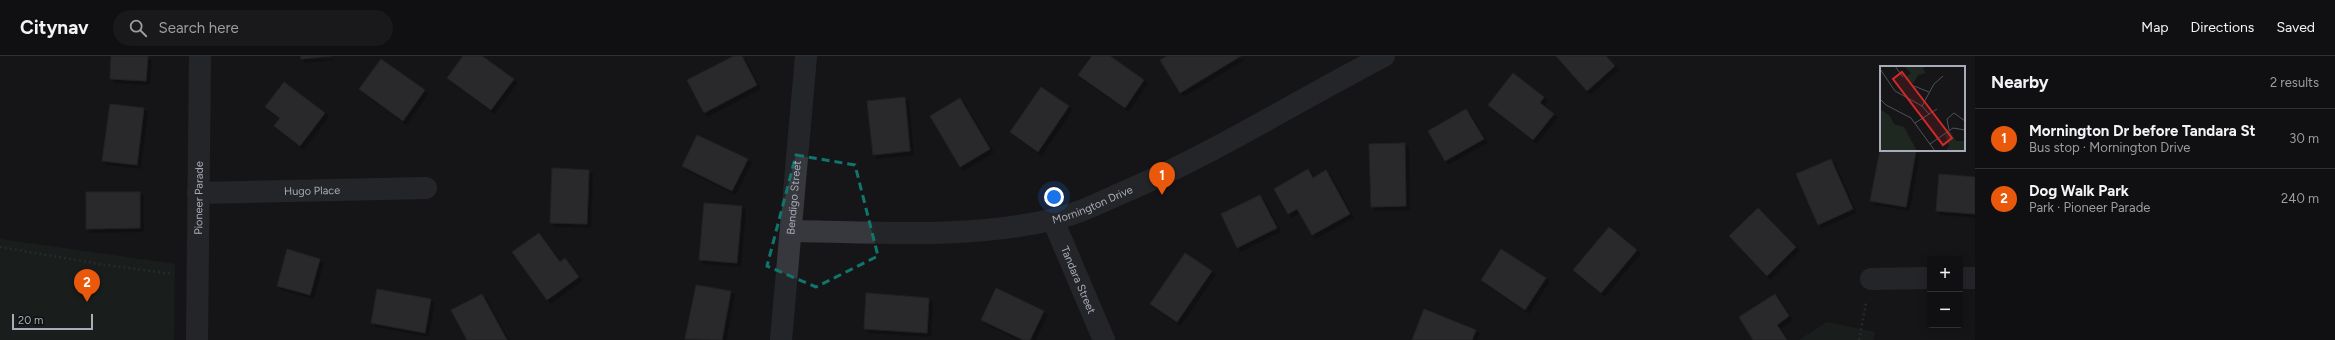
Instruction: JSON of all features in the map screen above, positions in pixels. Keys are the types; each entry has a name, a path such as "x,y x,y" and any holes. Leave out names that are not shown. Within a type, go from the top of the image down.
{"street":[{"name":"Pioneer Parade","path":"197,340 200,56"},
{"name":"Bendigo Street","path":"781,340 792,231 806,56"},
{"name":"Mornington Drive","path":"792,231 957,233 1013,228 1053,220 1091,207 1151,180 1384,56"},
{"name":"Hugo Place","path":"198,193 426,188"},
{"name":"Tandara Street","path":"1053,220 1104,340"},
{"path":"1871,279 1927,278"},
{"path":"1963,278 1975,278"}],"path":[{"path":"0,247 99,264 197,277"},
{"path":"1858,340 1871,279"}],"highlighted area":[{"path":"796,155 855,165 878,256 816,287 767,266"}],"shaded area":[{"path":"0,239 175,264 174,340 0,340"},
{"path":"1827,322 1875,332 1873,340 1799,340"}],"building":[{"path":"111,56 148,56 146,81 110,79"},
{"path":"301,56 331,56 301,59"},
{"path":"463,56 482,56 514,79 491,110 447,78"},
{"path":"734,56 742,56 757,85 704,113 687,80"},
{"path":"1092,56 1110,56 1144,80 1125,108 1078,75"},
{"path":"1167,56 1241,56 1180,93 1160,60"},
{"path":"1556,56 1606,56 1615,66 1587,91"},
{"path":"381,59 425,90 403,121 359,89"},
{"path":"1513,73 1544,97 1540,103 1554,114 1533,140 1488,105"},
{"path":"284,82 325,113 300,146 274,126 280,118 265,107"},
{"path":"1041,87 1069,106 1038,152 1010,132"},
{"path":"905,97 910,151 873,155 867,101"},
{"path":"960,98 990,149 960,167 930,116"},
{"path":"110,104 144,108 137,165 102,161"},
{"path":"1466,109 1484,139 1445,161 1428,131"},
{"path":"697,135 748,159 732,191 682,166"},
{"path":"1405,143 1406,206 1371,207 1369,144"},
{"path":"1880,150 1916,151 1906,207 1870,201"},
{"path":"1831,159 1853,209 1818,225 1796,174"},
{"path":"552,168 589,170 587,224 550,223"},
{"path":"1308,169 1313,178 1326,170 1350,214 1312,235 1297,209 1288,214 1274,189"},
{"path":"1939,174 1975,177 1975,214 1936,211"},
{"path":"86,192 140,192 140,228 86,229"},
{"path":"1260,195 1277,228 1237,248 1221,214"},
{"path":"704,203 742,206 737,263 699,260"},
{"path":"1758,208 1796,247 1767,276 1729,236"},
{"path":"1609,227 1637,250 1601,293 1573,270"},
{"path":"539,233 560,262 565,258 579,277 547,300 512,252"},
{"path":"287,249 320,259 310,295 277,286"},
{"path":"1501,249 1546,278 1525,310 1481,280"},
{"path":"1185,253 1212,271 1177,322 1150,304"},
{"path":"696,285 731,291 722,340 685,339"},
{"path":"996,288 1044,311 1030,340 1023,340 981,320"},
{"path":"377,289 431,299 425,333 371,323"},
{"path":"866,293 929,298 927,333 864,329"},
{"path":"482,294 507,340 467,340 451,310"},
{"path":"1775,294 1789,316 1777,325 1787,340 1753,340 1739,317"},
{"path":"1424,309 1476,330 1472,340 1412,340"}],"place":[{"name":"Mornington Dr before Tandara St","path":"1162,195"},
{"name":"Dog Walk Park","path":"87,302"}]}
